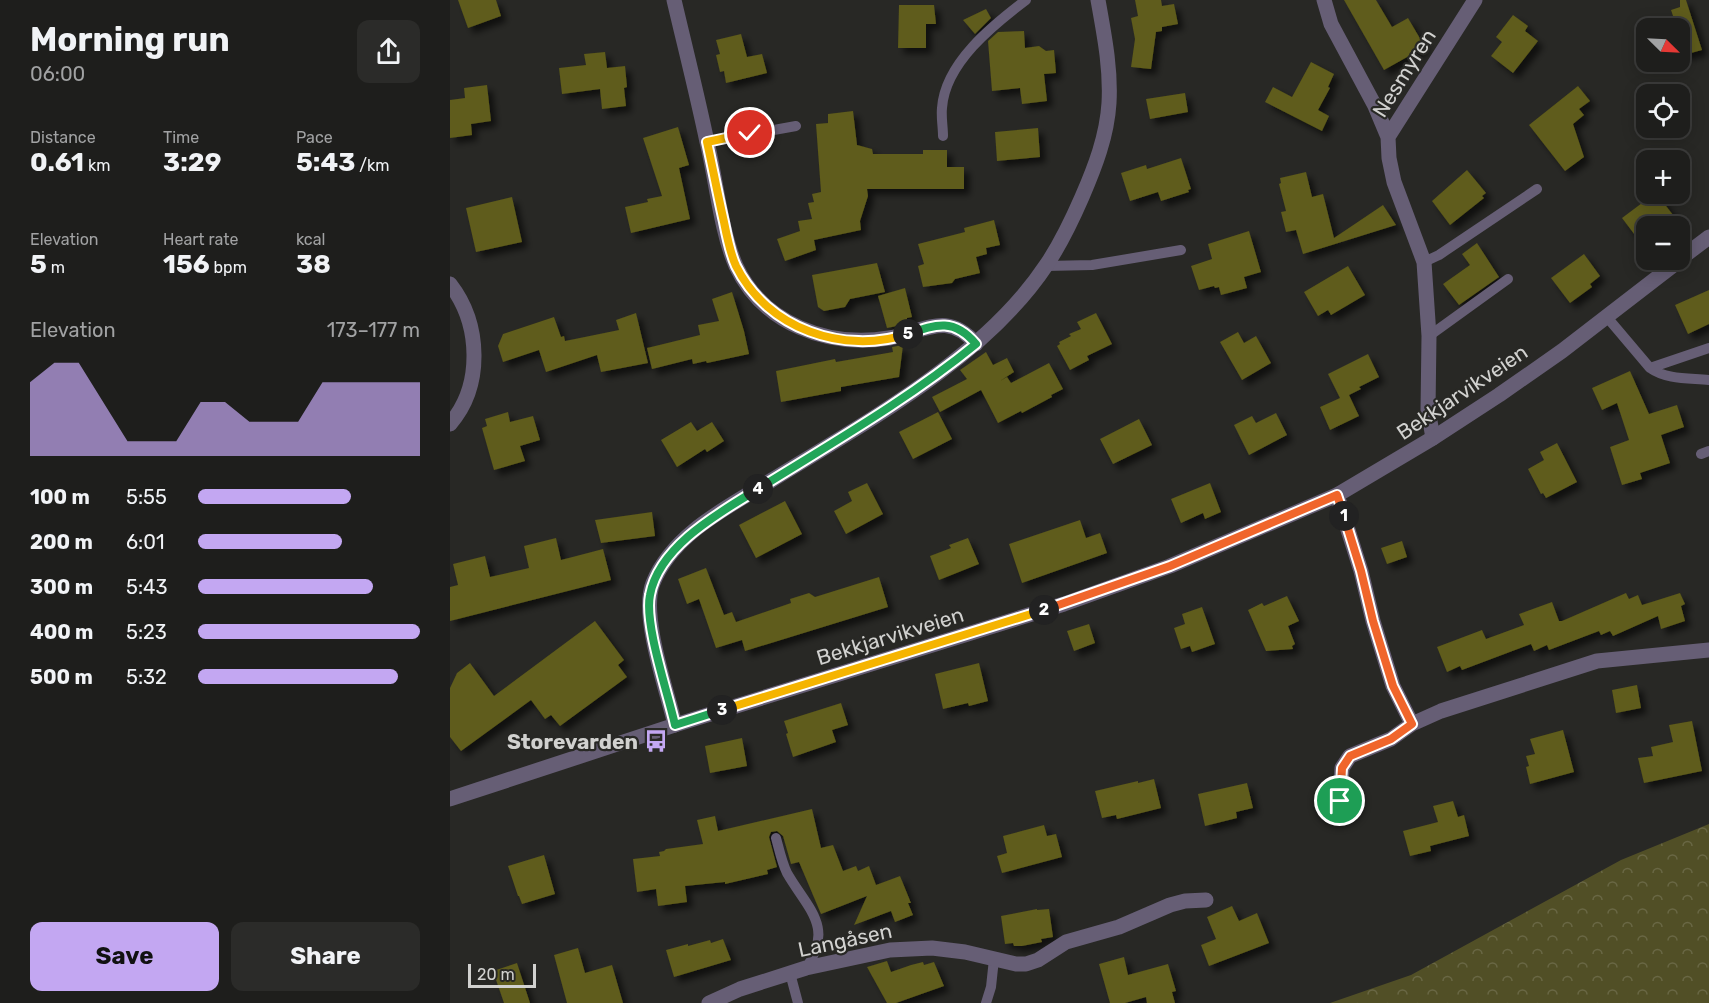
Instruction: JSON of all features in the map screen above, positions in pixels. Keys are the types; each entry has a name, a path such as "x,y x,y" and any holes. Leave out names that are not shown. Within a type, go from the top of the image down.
{"street":[{"path":"674,0 730,247 736,265 752,292 779,316 811,333 827,338 873,341 929,327 947,325 956,326 967,333 976,344"},
{"path":"675,725 651,628 649,610 649,596 660,569 673,551 711,518 947,368 976,344 1023,295 1046,266 1072,219 1089,181 1106,124 1109,103 1108,65 1098,0"},
{"name":"Nesmyren","path":"1324,0 1331,24 1376,106 1388,137 1394,182 1424,262 1429,336 1428,410 1433,438"},
{"name":"Nesmyren","path":"1388,137 1475,0"},
{"name":"Bekkjarvikveien","path":"1690,251 1709,237"},
{"name":"Bekkjarvikveien","path":"450,799 675,725 1106,589 1170,566 1337,495 1433,438 1535,370 1666,270"},
{"path":"450,284 457,294 468,321 474,352 469,395 461,411 450,424"},
{"path":"1337,495 1393,686 1412,724"},
{"path":"1332,811 1340,801 1342,768 1350,756 1391,739 1412,724 1441,711 1597,661 1709,650"},
{"name":"Langåsen","path":"709,1003 740,989 806,968 890,950 932,948 1026,964 1038,960 1066,942 1119,927 1170,905 1185,901 1206,900"}],"lane":[{"path":"943,136 942,108 946,89 955,71 983,35 1026,0"},
{"path":"707,142 796,126"},
{"path":"1424,262 1439,255 1537,189"},
{"path":"1046,266 1092,265 1181,250"},
{"path":"1429,336 1508,279"},
{"path":"1606,316 1650,368 1658,373 1668,377 1709,380"},
{"path":"1650,368 1709,348"},
{"path":"776,838 786,871 813,913 820,933 814,956 806,968"},
{"path":"986,1003 991,987 994,959"},
{"path":"790,973 798,1003"}],"green space":[{"path":"1709,824 1709,1003 1330,1003 1411,975 1621,860"}],"building":[{"path":"458,0 496,0 501,16 468,28"},
{"path":"1135,0 1161,0 1162,6 1174,4 1178,24 1162,27 1162,31 1156,32 1151,69 1131,67 1135,39 1131,18 1138,16"},
{"path":"1344,0 1376,0 1392,27 1408,18 1425,47 1384,70"},
{"path":"1680,0 1686,0 1702,50 1690,53 1690,18 1674,18 1671,10 1680,7"},
{"path":"899,5 934,5 936,24 926,24 926,48 898,48"},
{"path":"986,9 991,18 975,34 963,20"},
{"path":"1513,15 1528,26 1525,31 1538,41 1513,73 1491,56 1502,42 1496,37"},
{"path":"1024,31 1025,48 1039,46 1046,51 1054,50 1056,73 1044,74 1047,101 1022,104 1020,88 992,91 988,41 998,32"},
{"path":"741,34 747,57 762,54 767,73 726,83 724,71 720,72 716,55 720,54 716,40"},
{"path":"605,52 607,68 625,66 626,106 602,109 600,89 562,94 559,68 586,65 584,54"},
{"path":"1311,62 1334,74 1328,87 1330,88 1318,110 1329,116 1322,131 1265,102 1273,87 1292,97"},
{"path":"487,85 491,121 471,124 472,135 450,138 450,100 465,98 464,88"},
{"path":"1578,86 1590,101 1579,109 1584,115 1573,124 1584,157 1565,171 1529,125"},
{"path":"1185,93 1188,112 1150,119 1146,99"},
{"path":"853,111 857,145 872,149 873,154 923,154 923,150 947,150 947,167 964,167 964,189 867,189 868,196 860,221 861,230 814,240 816,250 785,261 777,239 800,231 798,221 812,219 808,203 814,202 812,194 821,192 816,124 828,123 828,114"},
{"path":"678,127 689,165 679,168 690,219 631,233 625,207 662,196 643,138"},
{"path":"1038,128 1040,157 997,161 995,132"},
{"path":"1181,158 1191,189 1188,190 1189,192 1161,201 1158,192 1130,201 1121,173 1146,165 1147,169"},
{"path":"1467,170 1486,193 1482,196 1484,198 1450,225 1432,201"},
{"path":"1306,172 1312,197 1323,194 1334,238 1383,205 1396,225 1303,254 1296,230 1286,232 1281,212 1286,211 1279,184 1281,183 1280,178"},
{"path":"512,197 522,242 476,252 466,208"},
{"path":"1641,204 1665,204 1673,215 1636,216 1636,236 1622,218"},
{"path":"994,220 1000,245 986,248 987,254 976,257 980,273 955,279 952,283 923,287 918,266 924,264 918,244 965,232 964,228"},
{"path":"1249,231 1261,272 1244,277 1247,288 1221,295 1219,287 1199,290 1191,266 1212,259 1208,244"},
{"path":"1477,243 1499,277 1459,305 1443,284 1470,265 1462,254"},
{"path":"1584,254 1600,276 1590,284 1592,287 1570,303 1551,278"},
{"path":"877,263 885,292 850,299 845,307 824,311 818,307 812,275"},
{"path":"1348,266 1365,295 1331,315 1328,310 1318,316 1304,292"},
{"path":"905,288 912,317 907,318 907,324 887,328 878,296"},
{"path":"1709,290 1709,324 1688,334 1675,305"},
{"path":"732,292 749,354 707,363 706,361 693,364 692,359 652,369 647,348 700,335 698,325 719,321 712,299"},
{"path":"636,313 648,363 601,372 597,355 546,372 539,350 503,362 498,346 503,334 554,317 561,337 564,336 565,341 619,330 616,320"},
{"path":"1096,313 1112,344 1087,356 1089,360 1070,370 1057,346 1059,342 1071,336 1069,334 1081,329 1077,322"},
{"path":"1238,332 1244,343 1256,336 1271,363 1242,380 1220,342"},
{"path":"903,345 899,377 841,387 841,391 781,402 776,371 835,359 836,362 893,352 892,347"},
{"path":"986,352 993,365 1007,358 1014,372 1000,381 1007,377 1011,383 1049,363 1063,389 1022,413 1021,411 998,423 981,390 940,412 932,397 967,379 960,370"},
{"path":"1368,354 1379,377 1349,395 1359,416 1330,430 1320,407 1340,398 1328,374"},
{"path":"1630,371 1649,414 1677,405 1684,427 1661,435 1670,463 1640,473 1642,479 1622,485 1610,447 1629,440 1617,403 1602,410 1592,388"},
{"path":"508,412 510,422 533,416 540,440 520,446 525,461 494,470 482,428 487,426 485,419"},
{"path":"938,412 952,439 913,459 899,432"},
{"path":"1276,413 1287,435 1249,455 1234,425 1252,416 1256,423"},
{"path":"1139,419 1152,445 1113,464 1100,439"},
{"path":"691,422 697,431 712,422 724,441 707,452 705,449 677,467 661,440"},
{"path":"1557,443 1577,482 1546,498 1543,493 1541,494 1528,469 1544,460 1540,452"},
{"path":"867,483 883,514 846,534 834,511 852,501 848,492"},
{"path":"1210,483 1221,512 1205,519 1203,513 1181,523 1171,499"},
{"path":"785,501 802,534 756,558 739,525"},
{"path":"652,512 655,536 601,543 595,520"},
{"path":"1080,520 1086,538 1100,533 1107,553 1022,583 1009,544"},
{"path":"556,538 561,560 603,549 611,580 450,621 450,587 458,585 453,564 485,556 490,577 529,568 524,546"},
{"path":"968,538 979,564 939,580 930,556 951,548 949,545"},
{"path":"1402,541 1407,557 1387,564 1381,548"},
{"path":"706,568 724,615 732,612 736,622 791,603 790,599 809,593 815,597 879,577 888,607 745,651 742,640 716,648 699,599 687,604 678,579"},
{"path":"1626,593 1629,599 1638,595 1642,605 1680,593 1685,604 1681,606 1685,621 1661,629 1658,616 1613,636 1610,631 1601,635 1599,631 1549,650 1547,645 1534,651 1531,644 1462,670 1460,666 1447,672 1437,647 1482,630 1486,639 1524,625 1519,614 1552,602 1559,621 1562,621"},
{"path":"1287,596 1299,621 1288,626 1295,644 1292,646 1293,649 1266,651 1248,610 1262,603 1264,606"},
{"path":"1202,607 1215,644 1192,652 1190,646 1181,649 1174,628 1185,624 1182,614"},
{"path":"595,621 624,660 618,665 627,677 560,726 551,715 545,719 531,700 461,751 450,737 450,688 457,673 470,663 494,696"},
{"path":"1089,624 1095,643 1074,651 1067,631"},
{"path":"979,663 988,701 943,709 935,674"},
{"path":"1637,685 1641,708 1616,713 1612,690"},
{"path":"841,703 848,725 832,730 836,742 793,757 784,721"},
{"path":"1692,721 1702,771 1644,783 1638,758 1653,756 1651,747 1673,742 1669,725"},
{"path":"1563,730 1574,772 1530,784 1526,756 1535,754 1530,739"},
{"path":"742,738 747,766 710,773 705,746"},
{"path":"1154,779 1161,808 1117,819 1116,815 1102,818 1095,791"},
{"path":"1247,783 1253,808 1236,812 1237,818 1205,826 1198,794"},
{"path":"1453,801 1458,817 1464,815 1469,836 1430,846 1431,851 1410,856 1403,831 1438,822 1433,806"},
{"path":"812,809 821,848 833,845 843,871 856,866 858,871 869,866 876,885 900,876 911,903 908,903 913,915 895,922 891,911 854,925 867,896 821,914 799,862 791,864 783,836 777,831 771,832 769,837 777,867 767,870 768,874 725,884 725,882 685,886 687,902 658,906 656,889 637,892 633,859 660,856 659,852 666,849 703,844 697,820 715,816 718,831"},
{"path":"1044,825 1047,836 1056,834 1062,857 1002,873 997,856 1007,853 1003,836"},
{"path":"544,855 555,894 522,904 508,866"},
{"path":"1232,906 1239,921 1257,913 1269,943 1209,966 1201,945 1216,939 1207,917"},
{"path":"1049,909 1053,937 1022,946 1014,946 1013,943 1005,944 1001,916"},
{"path":"723,939 731,960 674,977 666,950"},
{"path":"578,948 585,973 612,965 623,1003 567,1003 554,955"},
{"path":"1124,957 1128,975 1168,964 1176,991 1172,992 1175,1003 1147,1003 1146,997 1125,1003 1110,1003 1099,964"},
{"path":"887,961 891,972 923,962 924,965 934,962 944,986 896,1003 887,1003 867,967"},
{"path":"517,963 530,1003 504,1003 493,971"}],"place":[{"name":"Storevarden","path":"656,741"}],"route":[{"path":"750,133 707,142 736,265 752,292 765,305 794,325 827,338 873,341 929,327 947,325 956,326 967,333 976,344 947,368 900,399 711,518 673,551 653,583 649,596 649,610 651,628 675,725 1116,586 1170,566 1337,495 1393,686 1412,724 1391,739 1350,756 1342,768 1340,801"}]}
